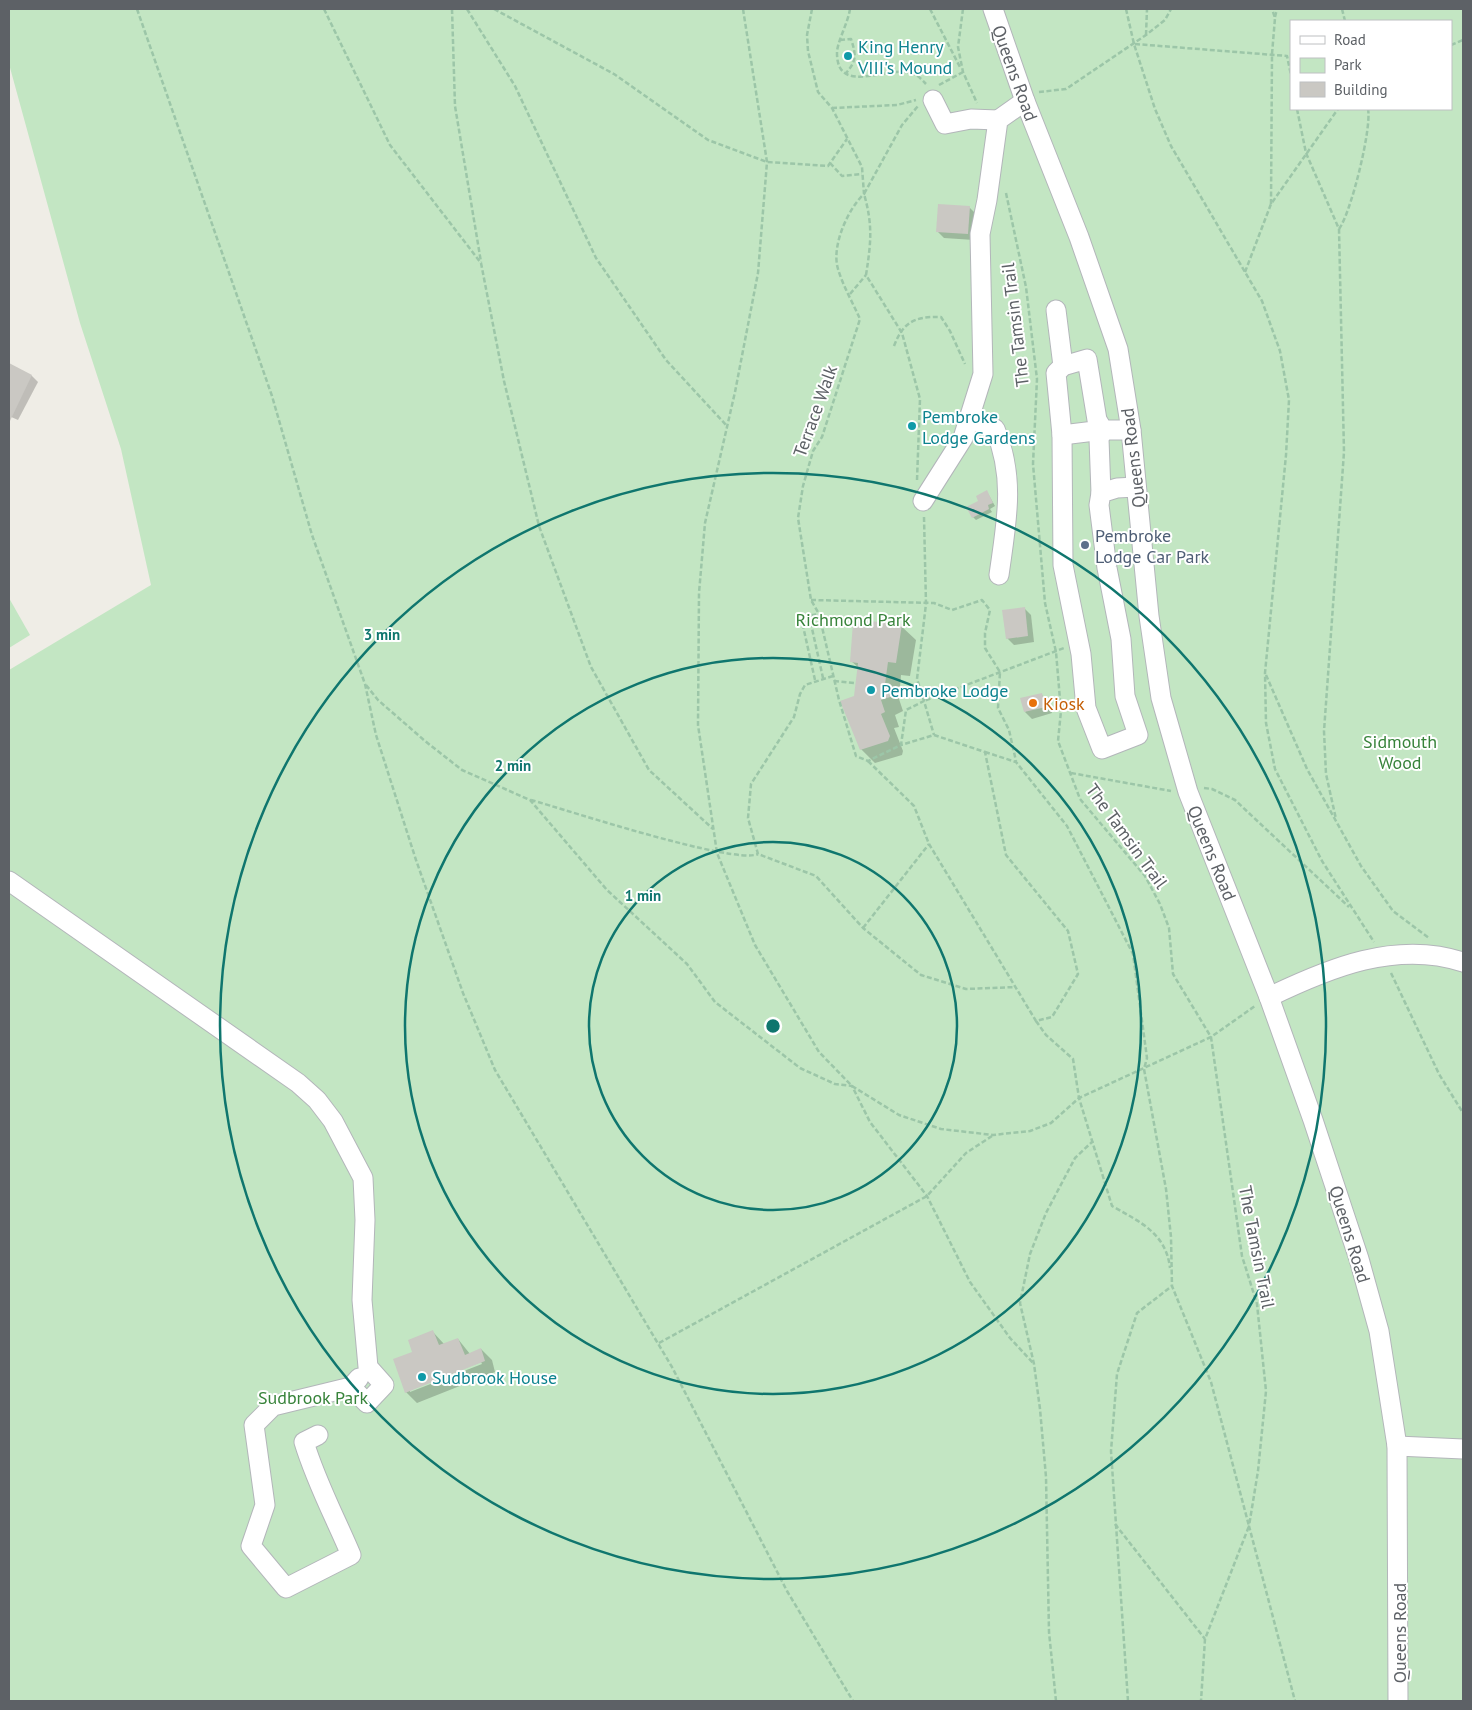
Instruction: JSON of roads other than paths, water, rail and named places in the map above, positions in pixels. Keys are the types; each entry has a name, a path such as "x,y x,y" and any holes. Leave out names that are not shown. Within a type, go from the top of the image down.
{"street":[{"name":"Queens Road","path":"993,9 1024,101 1102,300 1118,349 1131,430 1150,616 1161,698 1188,792 1269,997 1314,1120 1359,1259 1379,1331 1397,1446 1398,1701"},
{"path":"929,99 945,124 971,119 991,120 1024,101"},
{"path":"923,501 963,438 983,374 980,234 987,200 991,120"},
{"path":"1056,310 1063,366"},
{"path":"1087,359 1097,420 1103,430 1099,439 1101,493 1099,505 1107,568 1121,639 1125,696 1138,735 1102,750 1086,708 1081,654 1063,565 1062,435 1056,373 1063,366 1087,359"},
{"path":"969,418 995,430 1004,452 1009,508 998,575"},
{"path":"1062,435 1103,430 1131,430"},
{"path":"1101,493 1117,488 1136,487"},
{"path":"9,881 298,1083 317,1100 333,1121 363,1178 365,1220 362,1300 368,1367 351,1387 273,1406 254,1426 265,1505 251,1546 286,1588 351,1556 313,1472 304,1442 318,1435"},
{"path":"1269,997 1315,975 1347,963 1383,955 1422,955 1463,962"},
{"path":"1397,1446 1463,1449"}],"place":[{"name":"King Henry VIII's Mound","path":"848,56"},
{"name":"Pembroke Lodge Gardens","path":"912,426"},
{"name":"Pembroke Lodge Car Park","path":"1085,545"},
{"name":"Pembroke Lodge","path":"871,690"},
{"name":"Kiosk","path":"1033,703"},
{"name":"Sudbrook House","path":"422,1377"}],"park label":[{"name":"Richmond Park","path":"853,619"},
{"name":"Sidmouth Wood","path":"1400,751"},
{"name":"Sudbrook Park","path":"313,1397"}]}
